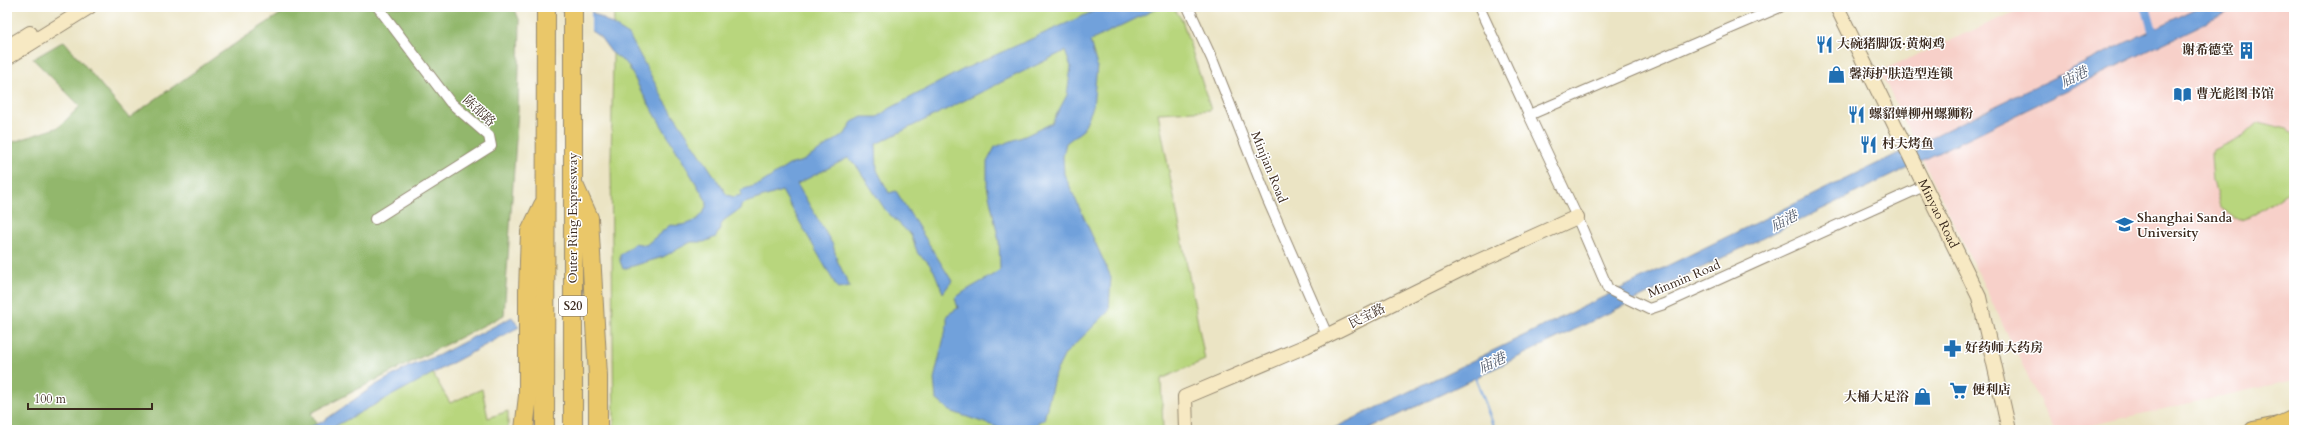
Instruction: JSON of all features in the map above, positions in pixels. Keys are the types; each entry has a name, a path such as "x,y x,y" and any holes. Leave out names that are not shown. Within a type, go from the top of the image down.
{"highway":[{"name":"Outer Ring Expressway","path":"573,7 573,430"},
{"name":"S20","path":"545,430 546,9"},
{"path":"573,183 589,218 598,376 598,430"},
{"path":"525,430 528,396 528,291 530,232 546,201"},
{"path":"598,376 603,390 609,430"},
{"path":"2270,430 2294,421"}],"main road":[{"path":"2253,430 2294,421"}],"street":[{"path":"7,47 73,7"},
{"path":"7,58 89,7"},
{"name":"陈邵路","path":"375,219 491,146 489,136 450,102 378,7"},
{"name":"Minjian Road","path":"1188,7 1212,58 1267,198 1327,336"},
{"name":"Minmin Road","path":"1479,7 1578,217 1608,290 1649,309 1671,301 1924,186"},
{"path":"1529,115 1780,7"},
{"name":"Minyao Road","path":"1837,7 1979,298 2009,430"},
{"name":"民宝路","path":"1186,430 1184,397 1327,336 1470,265 1578,217"}],"shaded area":[{"name":"Shanghai Sanda University","path":"2026,7 2294,7 2294,380 2069,430 2054,430 1880,71"}],"green space":[{"path":"291,7 514,7 520,22 518,110 504,315 311,413 320,430 7,430 7,144 59,127 80,106 33,59 64,41 129,118 218,55"},
{"path":"614,7 1173,7 1182,20 1211,110 1158,113 1205,360 1161,379 1163,430 614,430 611,161"},
{"path":"2258,122 2287,129 2294,134 2294,188 2255,214 2241,219 2234,218 2220,207 2213,180 2211,156 2214,150 2242,137"},
{"path":"432,372 450,403 482,389 488,418 508,411 508,430 327,430"}],"water":[{"path":"556,7 584,7 629,35 664,100 727,195 734,197 741,195 741,190 760,184 789,165 803,161 845,134 852,122 862,117 878,117 887,110 964,69 1103,7 1160,7 1090,41 1097,66 1093,107 1083,130 1066,143 1063,156 1064,174 1111,277 1109,311 1065,354 1055,374 1044,420 1038,422 1037,430 1005,430 950,411 936,399 934,379 947,325 947,315 958,308 955,298 1000,270 999,241 987,186 987,162 995,147 1025,136 1052,123 1067,95 1071,67 1065,51 876,144 877,170 889,193 896,191 952,281 943,293 934,271 927,261 918,254 911,235 886,211 858,168 848,158 797,184 833,245 837,260 850,287 838,289 782,191 742,204 740,209 723,221 716,237 704,242 691,242 663,257 623,269 620,261 620,255 635,243 646,245 670,225 683,225 694,221 703,213 707,202 641,91 628,65 611,52 600,37"},
{"name":"庙港","path":"2199,7 2238,7 1368,430 1330,430"},
{"path":"512,317 519,327 328,430 302,430 322,422 374,386 408,367 437,356"}],"pier":[{"path":"563,7 588,7 591,9 591,33 563,14"}],"waterway":[{"path":"2146,7 2154,36"},
{"name":"庙港","path":"1475,376 1495,430"}],"place":[{"name":"大碗猪脚饭·黄焖鸡","path":"1824,44"},
{"name":"谢希德堂","path":"2247,50"},
{"name":"馨海护肤造型连锁","path":"1836,74"},
{"name":"曹光彪图书馆","path":"2183,94"},
{"name":"螺貂蝉柳州螺狮粉","path":"1856,114"},
{"name":"村夫烤鱼","path":"1869,144"},
{"name":"Shanghai Sanda University","path":"2124,225"},
{"name":"好药师大药房","path":"1952,348"},
{"name":"便利店","path":"1959,390"},
{"name":"大桶大足浴","path":"1922,397"}]}
